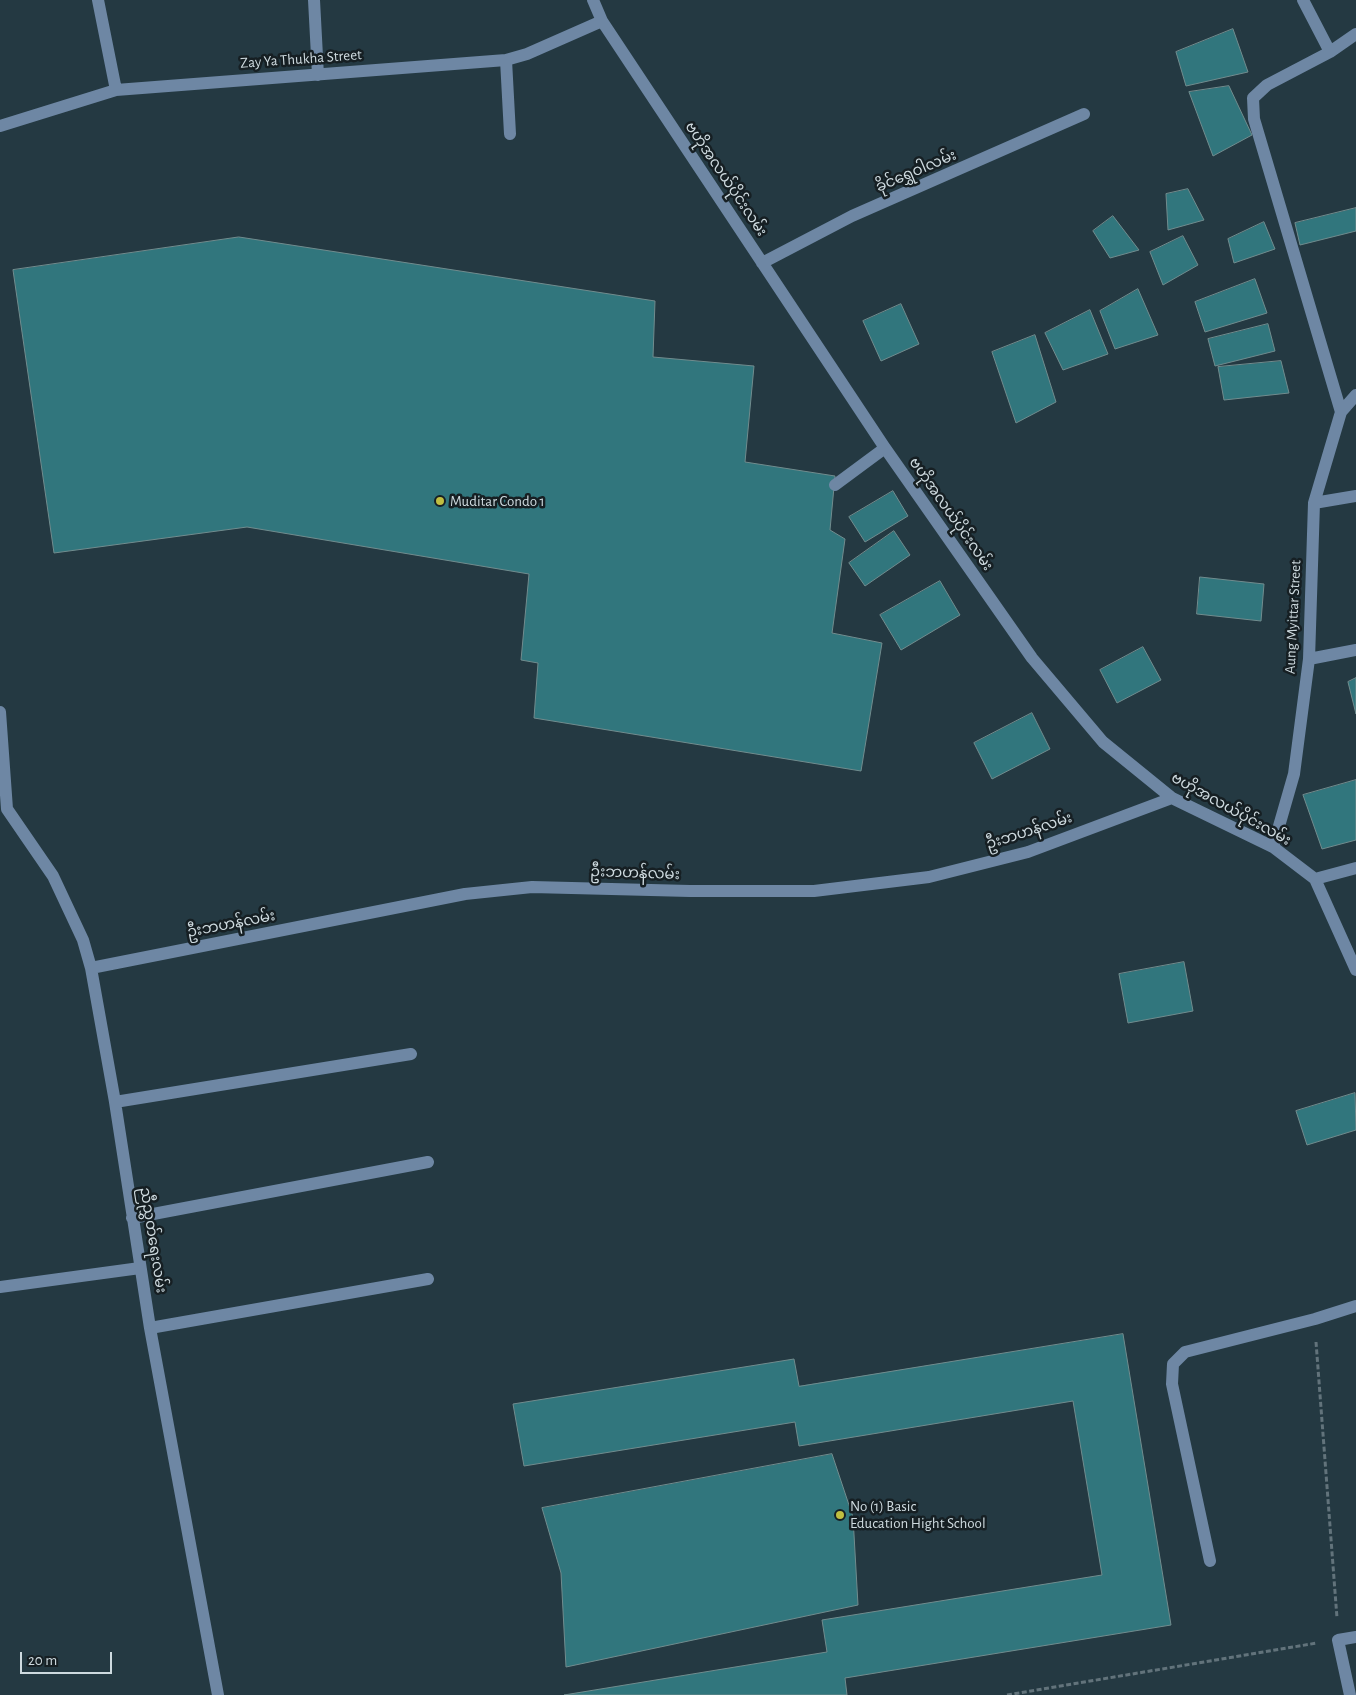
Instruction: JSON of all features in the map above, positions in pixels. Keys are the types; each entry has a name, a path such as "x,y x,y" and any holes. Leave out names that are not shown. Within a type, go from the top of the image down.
{"street":[{"path":"98,0 116,90"},
{"path":"314,0 318,75"},
{"name":"ဗဟိုအလယ်ပိုင်းလမ်း","path":"593,0 602,21 885,448 1032,658 1103,742 1172,798 1273,847 1315,879 1356,970"},
{"path":"1303,0 1330,52"},
{"name":"Zay Ya Thukha Street","path":"0,126 116,90 506,60 526,54 602,21"},
{"path":"1341,412 1254,119 1253,98 1267,85 1330,52 1356,34"},
{"path":"506,60 510,134"},
{"name":"ခိုင်ရွှေဝါလမ်း","path":"762,263 852,216 1084,114"},
{"name":"Aung Myittar Street","path":"1273,847 1294,774 1309,659 1314,503 1341,412 1356,395"},
{"path":"835,485 885,448"},
{"path":"1314,503 1356,496"},
{"path":"1309,659 1356,650"},
{"path":"0,712 4,809"},
{"name":"ဦးဘဟန်လမ်း","path":"90,968 465,894 532,887 690,891 814,891 929,877 1028,852 1172,798"},
{"name":"ညီညွှတ်ရေးလမ်း","path":"4,809 53,876 83,940 90,968 115,1102 150,1328 218,1695"},
{"path":"1315,879 1356,868"},
{"path":"115,1102 411,1054"},
{"path":"132,1218 428,1162"},
{"path":"0,1287 140,1268"},
{"path":"150,1328 428,1279"},
{"path":"1210,1561 1172,1384 1173,1364 1185,1352 1315,1319 1356,1306"},
{"path":"1350,1695 1338,1640 1356,1637"}],"path":[{"path":"1007,1695 1338,1640 1315,1319"}],"building":[{"path":"1233,29 1248,72 1186,86 1176,52"},
{"path":"1229,86 1252,135 1213,156 1189,92"},
{"path":"1188,189 1204,220 1168,230 1166,194"},
{"path":"1356,208 1356,231 1300,245 1295,223"},
{"path":"1113,216 1139,250 1110,258 1093,231"},
{"path":"1264,222 1275,249 1234,263 1228,239"},
{"path":"1183,236 1198,265 1163,285 1150,252"},
{"name":"Muditar Condo 1","path":"239,237 655,301 653,357 754,366 745,462 835,476 830,530 845,539 832,633 882,643 861,771 534,718 538,663 521,660 529,574 247,527 54,553 13,270"},
{"path":"1255,279 1267,313 1205,332 1195,302"},
{"path":"1138,289 1158,335 1115,349 1100,311"},
{"path":"901,304 919,344 881,361 863,321"},
{"path":"1090,310 1108,354 1063,370 1045,333"},
{"path":"1268,324 1275,351 1215,366 1208,339"},
{"path":"1035,335 1056,402 1016,423 992,352"},
{"path":"1281,361 1289,393 1224,400 1218,367"},
{"path":"893,491 908,516 865,542 849,517"},
{"path":"894,531 910,555 865,586 849,563"},
{"path":"1200,577 1264,584 1261,621 1197,614"},
{"path":"940,581 960,615 901,650 880,615"},
{"path":"1143,647 1161,680 1117,703 1100,670"},
{"path":"1356,678 1356,714 1348,682"},
{"path":"1032,713 1050,749 992,779 974,743"},
{"path":"1356,780 1356,840 1322,849 1303,795"},
{"path":"1184,962 1193,1011 1128,1023 1119,974"},
{"path":"1355,1093 1356,1130 1307,1145 1296,1111"},
{"path":"1123,1334 1171,1625 845,1678 847,1695 564,1695 827,1652 822,1620 1102,1575 1073,1401 799,1446 795,1422 524,1466 513,1404 794,1359 799,1386"},
{"name":"No (1) Basic Education Hight School","path":"832,1454 853,1517 858,1605 566,1667 561,1573 542,1508"}],"place":[{"name":"Muditar Condo 1","path":"440,501"},
{"name":"No (1) Basic Education Hight School","path":"840,1515"}]}
